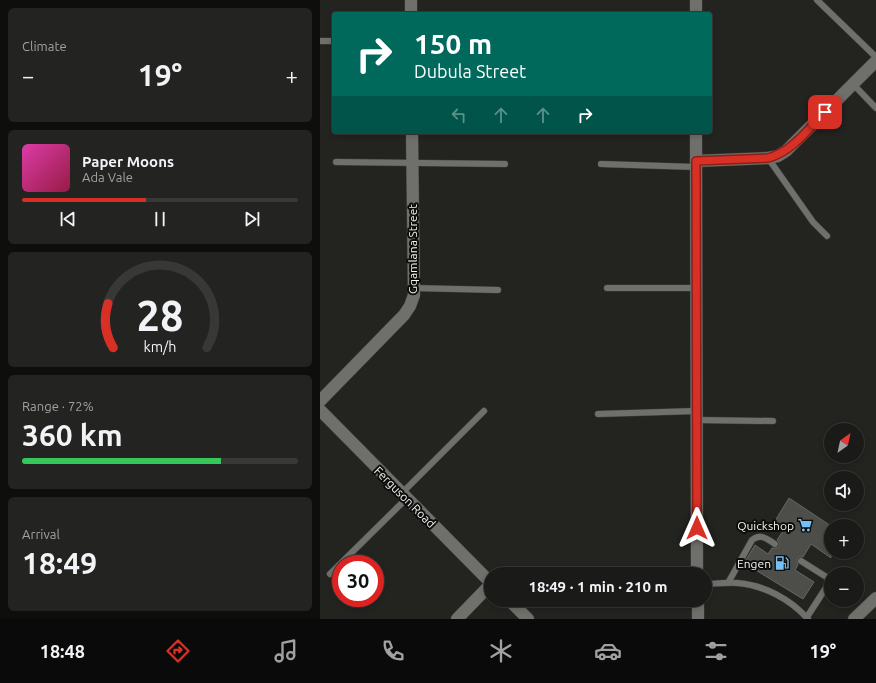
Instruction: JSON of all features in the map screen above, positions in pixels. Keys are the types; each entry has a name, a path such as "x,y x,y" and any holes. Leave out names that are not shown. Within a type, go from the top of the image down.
{"street":[{"path":"411,12 412,0"},
{"path":"696,0 696,12"},
{"path":"696,164 778,156 786,151 876,61"},
{"name":"Gqamlana Street","path":"320,401 404,315 410,306 414,295 412,134"},
{"path":"696,134 697,567"},
{"name":"Ferguson Road","path":"320,410 484,576"},
{"path":"457,619 484,590"},
{"path":"854,619 876,598"},
{"path":"516,607 528,619"},
{"path":"698,607 698,619"}],"lane":[{"path":"817,0 876,57"},
{"path":"320,41 332,41"},
{"path":"853,84 876,108"},
{"path":"768,158 813,222 827,236"},
{"path":"336,162 505,164"},
{"path":"602,164 696,164"},
{"path":"414,288 498,290"},
{"path":"607,288 696,288"},
{"path":"330,574 484,411"},
{"path":"598,414 696,416 773,421"},
{"path":"728,583 752,540 763,536 775,544"},
{"path":"712,584 737,583 758,587 773,592 791,603 808,618 829,583 828,578 801,561"}],"building":[{"path":"789,498 824,521 824,553 811,544 803,557 799,557 797,559 798,565 795,570 814,582 803,599 744,563 755,545 768,554 772,548 779,547 779,542 777,540 785,528 775,521"}],"place":[{"name":"Quickshop","path":"805,525"},
{"name":"Engen","path":"782,563"}],"route":[{"path":"697,528 696,161 768,158 778,156 786,151 825,112"}]}
